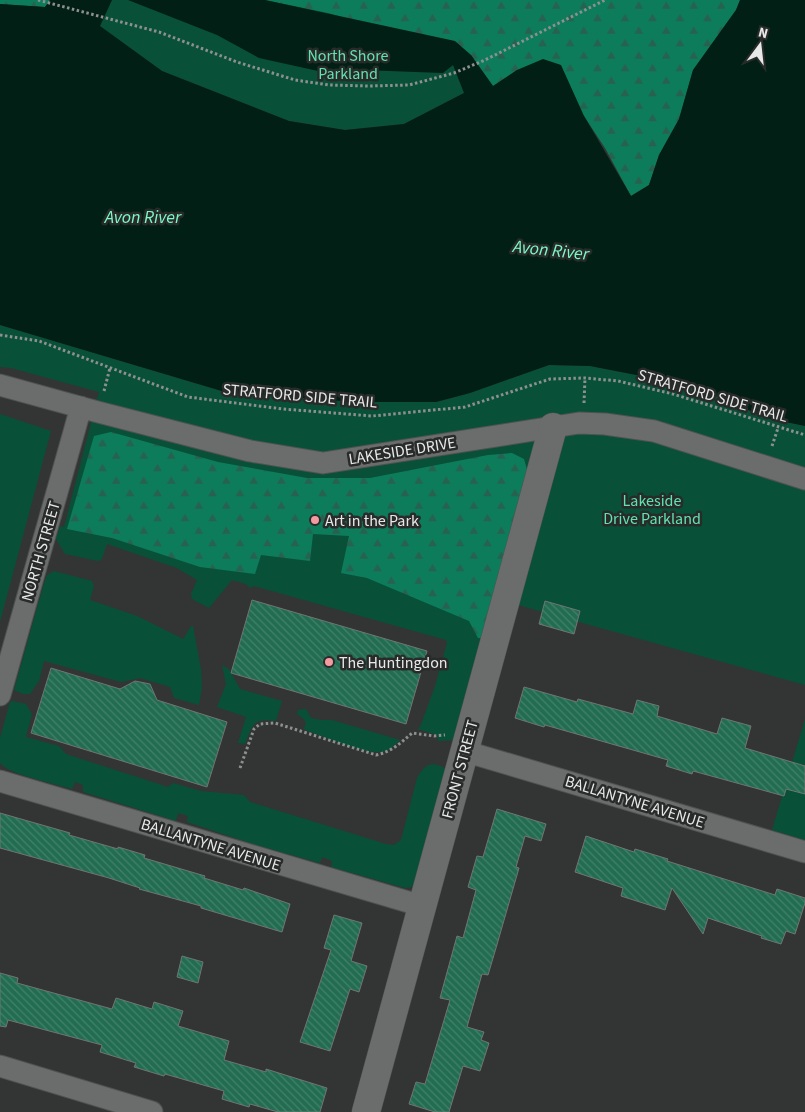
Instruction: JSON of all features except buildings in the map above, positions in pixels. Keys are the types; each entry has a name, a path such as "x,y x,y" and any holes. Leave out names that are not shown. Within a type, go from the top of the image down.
{"street":[{"name":"LAKESIDE DRIVE","path":"0,385 250,451 323,463 579,423 605,424 654,431 805,479"},
{"name":"NORTH STREET","path":"0,695 81,407"},
{"name":"FRONT STREET","path":"366,1112 553,427"},
{"name":"BALLANTYNE AVENUE","path":"467,742 805,852"},
{"name":"BALLANTYNE AVENUE","path":"0,781 422,906"},
{"path":"0,1066 152,1112"}],"path":[{"path":"38,0 159,32 237,62 303,81 329,85 409,85 454,73 485,60 606,0"},
{"name":"STRATFORD SIDE TRAIL","path":"0,334 39,341 188,397 216,401 282,409 372,416 465,407 550,379 585,378 618,382 673,394 805,435"},
{"path":"240,768 254,729 260,724 275,724 376,755 387,753 412,733 467,742"}],"green space":[{"name":"North Shore Parkland","path":"0,0 740,0 736,10 693,70 679,119 659,155 605,148 584,116 493,86 464,93 404,124 345,130 289,121 162,71 98,25 45,7 0,4"},
{"path":"0,0 50,0 45,7 0,4"},
{"path":"265,0 740,0 736,10 693,70 679,119 659,155 649,185 631,196 605,148 584,116 517,70 493,86 471,55 328,13"},
{"name":"Lakeside Drive Parkland","path":"0,325 225,392 355,402 436,402 470,393 549,365 590,366 693,386 767,418 805,426 805,685 493,598 456,740 438,741 437,735 417,729 420,727 435,686 447,643 446,640 254,586 250,588 246,584 232,580 209,608 192,599 191,594 197,580 177,568 107,544 102,559 98,561 65,554 56,539 60,526 64,527 99,392 11,368 0,367"},
{"path":"0,414 51,431 0,622"},
{"path":"111,432 218,462 307,478 370,478 488,455 512,453 524,459 528,473 485,638 478,638 469,621 367,578 341,573 349,536 313,534 310,561 261,555 255,574 200,567 112,538 67,529 94,436"},
{"path":"54,571 92,581 94,586 90,600 137,616 183,639 191,626 193,626 201,669 202,687 199,705 174,698 170,687 140,678 121,682 44,661 39,681 30,694 23,694 14,690 44,583 47,575"},
{"path":"222,665 229,669 240,689 282,701 276,721 268,720 254,724 245,744 238,743 246,717 217,707 226,684"},
{"path":"10,702 26,704 32,714 26,737 59,746 66,754 168,787 173,783 201,791 244,795 250,802 386,844 394,845 401,840 417,778 421,772 431,764 440,766 450,771 418,882 412,887 405,888 331,867 332,861 322,857 320,863 256,845 187,822 188,816 178,813 176,821 83,792 83,785 75,782 72,789 12,771 0,763 0,738"},
{"path":"306,709 311,718 332,720 400,740 389,750 383,752 373,752 342,744 303,729 306,724 304,719 297,714 298,710"},
{"path":"805,719 805,840 772,830"}],"water":[{"name":"Avon River","path":"50,0 112,0 100,26 162,71 289,121 345,130 404,124 464,93 453,65 443,73 362,70 318,71 259,58 217,35 128,0 265,0 455,41 471,55 493,86 517,70 543,59 561,65 584,116 631,196 649,185 659,155 679,119 693,70 736,10 740,0 805,0 805,426 767,418 693,386 590,366 549,365 470,393 436,402 355,402 225,392 0,325 0,4 45,7"}],"place":[{"name":"Art in the Park","path":"315,520"},
{"name":"The Huntingdon","path":"329,662"}]}
